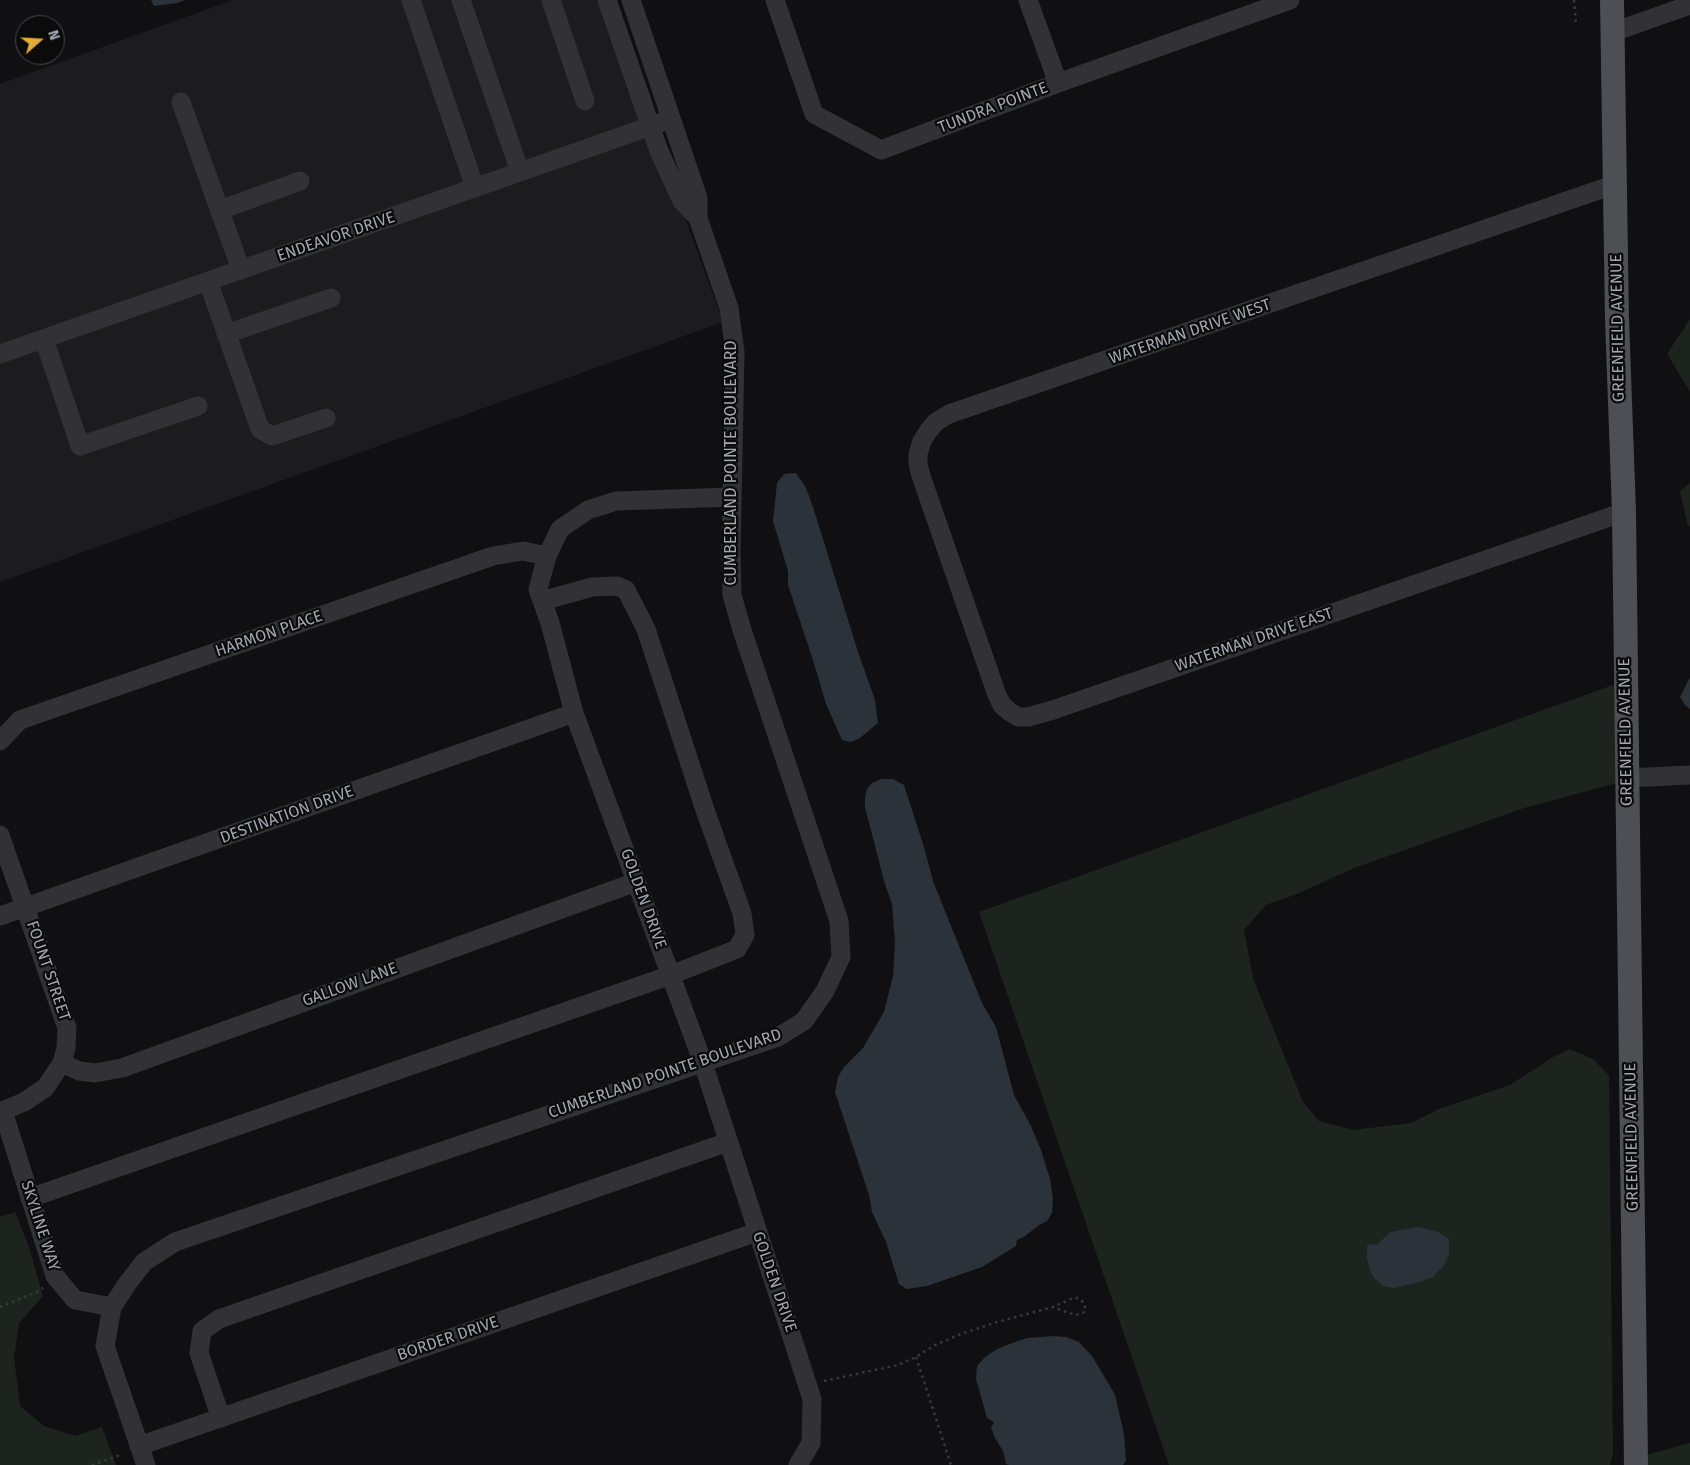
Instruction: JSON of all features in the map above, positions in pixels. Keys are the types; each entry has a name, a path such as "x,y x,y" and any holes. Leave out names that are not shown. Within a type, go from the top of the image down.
{"main road":[{"name":"GREENFIELD AVENUE","path":"1612,0 1617,320 1624,512 1636,1465"}],"street":[{"path":"411,0 476,188"},
{"path":"461,0 520,172"},
{"path":"551,0 585,101"},
{"name":"CUMBERLAND POINTE BOULEVARD","path":"607,0 659,151 682,201 698,218"},
{"name":"CUMBERLAND POINTE BOULEVARD","path":"146,1465 105,1346 112,1307 144,1262 176,1242 778,1037 804,1021 825,991 841,956 840,921 742,630 732,595 731,552 735,352 729,308 698,218 698,198 630,0"},
{"name":"TUNDRA POINTE","path":"775,0 814,114 881,150 1058,83 1290,0"},
{"path":"1028,0 1058,83"},
{"path":"1613,32 1690,5"},
{"path":"181,102 241,270"},
{"name":"ENDEAVOR DRIVE","path":"0,354 671,119"},
{"path":"220,210 300,181"},
{"name":"WATERMAN DRIVE WEST","path":"961,590 920,476 918,464 918,454 922,441 936,422 949,414 1616,184"},
{"path":"208,282 260,429 272,436 326,418"},
{"path":"226,334 332,298"},
{"path":"44,339 80,446 198,406"},
{"name":"GOLDEN DRIVE","path":"732,497 616,501 588,510 560,529 547,556 538,589 550,623 574,713 703,1063 808,1385 812,1399 812,1443 798,1465"},
{"name":"WATERMAN DRIVE EAST","path":"961,590 996,695 1002,705 1010,712 1018,717 1028,717 1624,512"},
{"name":"HARMON PLACE","path":"0,741 20,720 493,556 523,551 547,556"},
{"path":"30,1198 737,949 745,935 742,913 706,813 646,629 626,590 617,586 592,587 542,601"},
{"name":"DESTINATION DRIVE","path":"0,916 574,713"},
{"path":"1628,778 1690,775"},
{"name":"FOUNT STREET","path":"0,835 68,1028 62,1063 45,1088 24,1102 1,1111"},
{"name":"GALLOW LANE","path":"62,1063 79,1071 94,1073 122,1068 636,882"},
{"name":"SKYLINE WAY","path":"1,1111 56,1276 75,1300 112,1307"},
{"path":"221,1418 199,1353 202,1331 219,1319 728,1142"},
{"name":"BORDER DRIVE","path":"139,1446 757,1232"}],"path":[{"path":"1574,0 1576,24"},
{"path":"0,1307 47,1286"},
{"path":"808,1385 885,1369 916,1357 935,1345 961,1334 1053,1307 1073,1298 1078,1298 1083,1302 1085,1312 1076,1315 1053,1307"},
{"path":"916,1357 951,1465"},
{"path":"92,1465 120,1455"}],"shaded area":[{"path":"151,0 185,0 154,6"},
{"path":"233,0 606,0 723,322 0,582 0,84 53,65 65,65 65,61"},
{"path":"1690,319 1690,392 1667,354"},
{"path":"796,473 806,488 813,507 858,652 875,700 878,723 860,738 851,742 842,740 826,704 788,585 788,571 773,521 777,483 784,474"},
{"path":"1690,483 1690,526 1688,526 1680,491"},
{"path":"1690,677 1690,709 1680,697"},
{"path":"1616,684 1617,783 1524,808 1354,868 1297,894 1266,905 1244,930 1253,978 1303,1102 1319,1121 1353,1130 1411,1123 1439,1109 1510,1085 1553,1057 1570,1049 1594,1060 1609,1075 1613,1453 1610,1465 1169,1465 979,912"},
{"path":"881,779 893,779 904,785 933,881 982,1003 996,1027 1014,1095 1031,1126 1041,1150 1050,1179 1053,1199 1052,1213 1047,1221 1017,1240 1016,1246 982,1267 927,1286 907,1289 899,1284 886,1242 872,1212 869,1195 835,1092 838,1077 844,1067 863,1048 884,1012 893,976 895,942 892,904 884,881 865,807 867,789 872,783"},
{"path":"15,1212 29,1247 43,1296 19,1323 14,1357 20,1406 44,1426 75,1436 102,1427 116,1465 0,1465 0,1217"},
{"path":"1419,1227 1438,1232 1449,1239 1449,1254 1444,1265 1433,1277 1416,1283 1394,1288 1383,1286 1371,1273 1367,1258 1367,1246 1377,1245 1390,1232"},
{"path":"1066,1337 1079,1342 1092,1356 1115,1395 1124,1434 1126,1461 1123,1465 1006,1464 1003,1451 991,1428 994,1422 987,1418 976,1379 977,1366 985,1357 997,1349 1027,1338"},
{"path":"1690,1443 1690,1465 1648,1465 1646,1455"}]}
